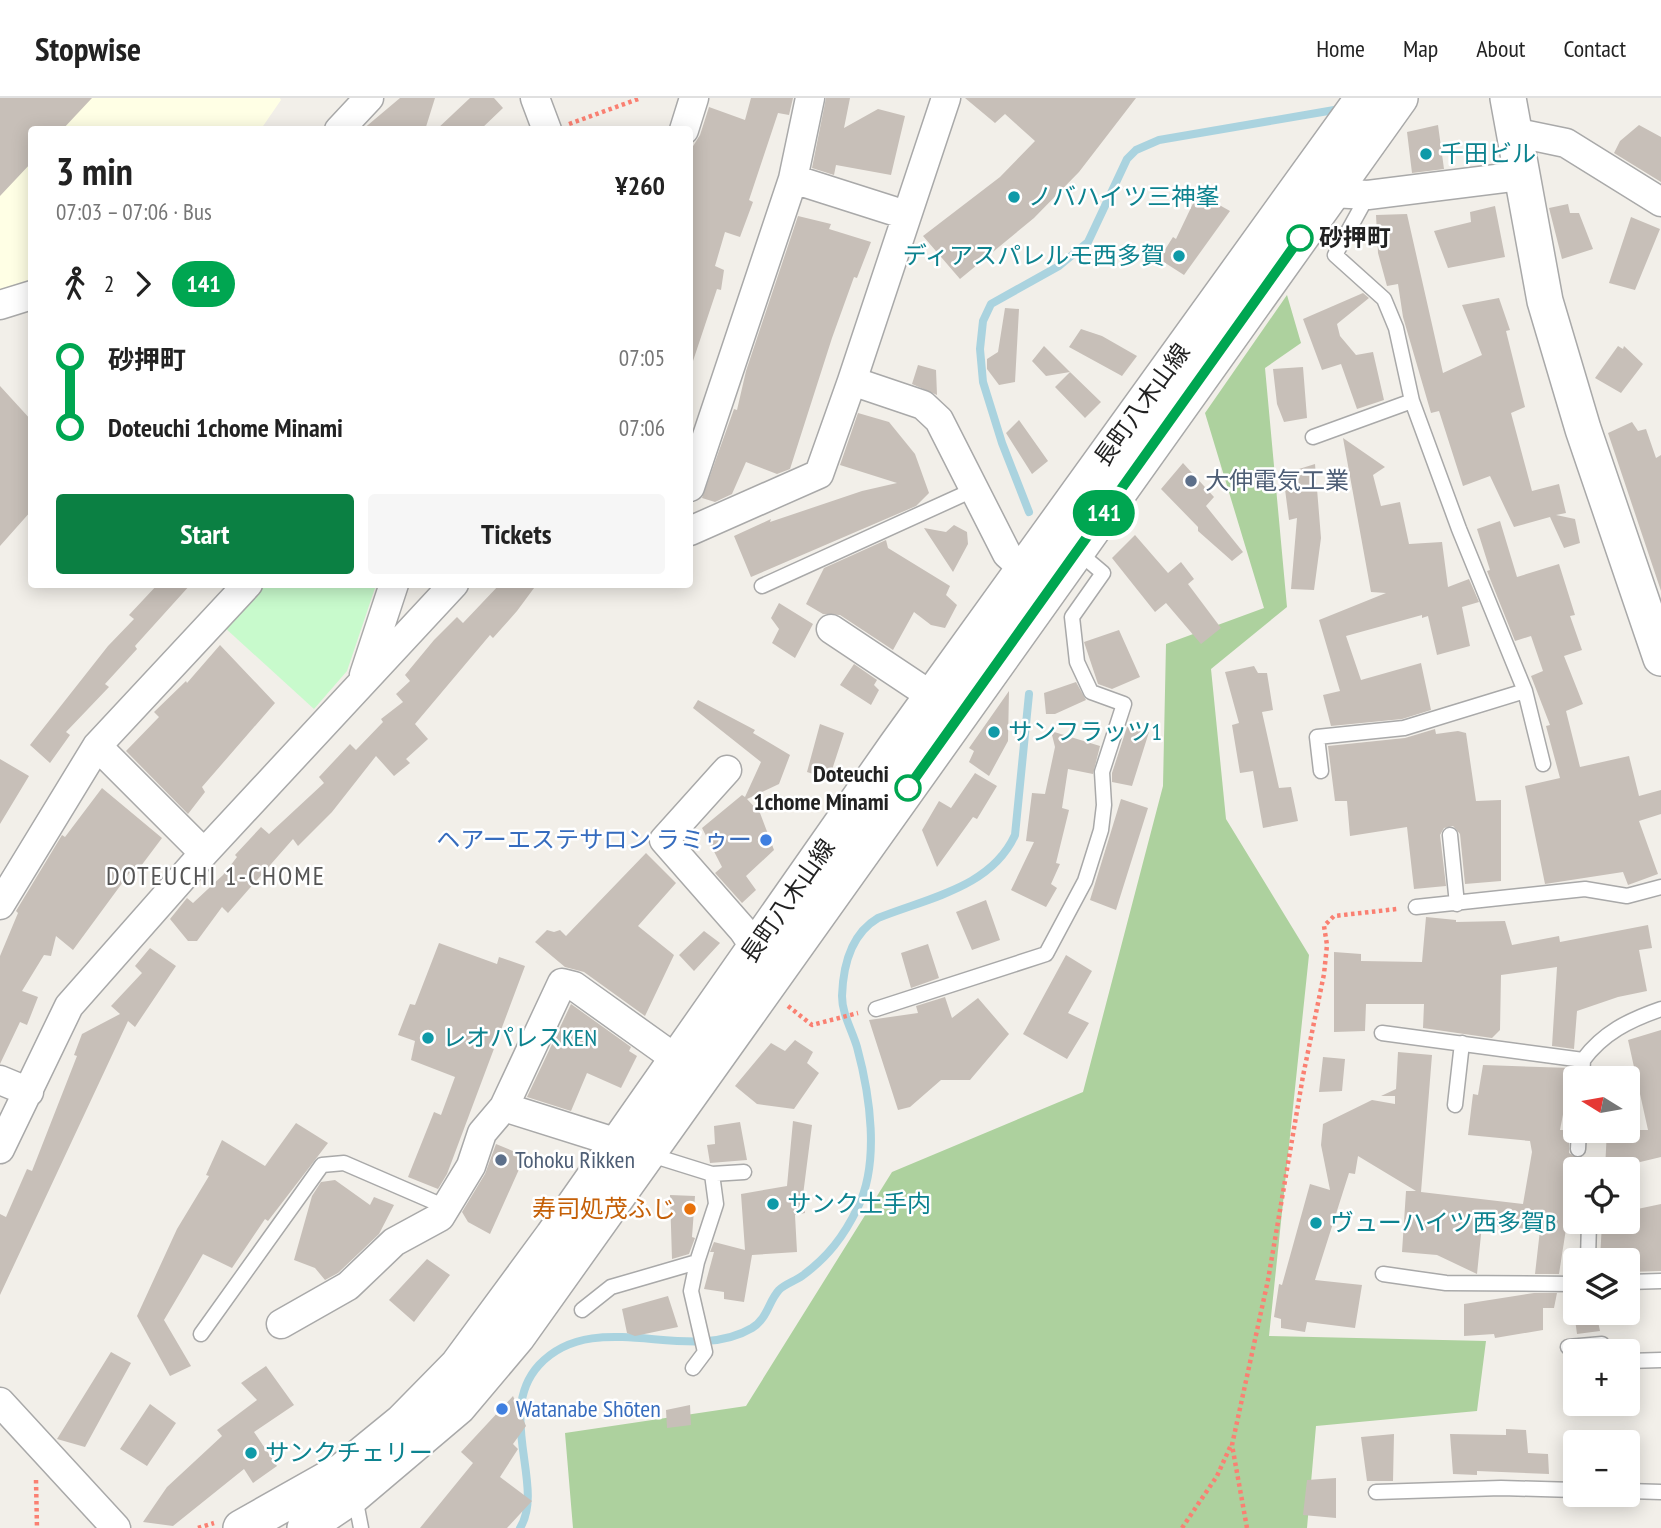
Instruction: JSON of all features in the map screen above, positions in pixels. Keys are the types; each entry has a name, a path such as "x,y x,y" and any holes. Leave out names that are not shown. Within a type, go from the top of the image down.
{"street":[{"path":"343,126 369,98"},
{"path":"535,98 555,126"},
{"path":"685,126 694,98"},
{"path":"693,478 793,179 810,98"},
{"path":"693,530 819,474 946,98"},
{"path":"1508,98 1520,176 1545,301 1587,442 1661,658"},
{"path":"305,1528 358,1512 458,1407 517,1337 633,1149 1063,542 1332,193 1376,106"},
{"name":"長町八木山線","path":"1063,542 1376,106"},
{"path":"1513,132 1566,143 1661,202"},
{"path":"1332,193 1368,195 1520,176"},
{"path":"793,179 906,215"},
{"path":"0,305 28,296"},
{"path":"852,381 923,405 939,420 1007,554 1036,581"},
{"name":"長町八木山線","path":"241,1528 342,1471 402,1422 458,1365 633,1149 676,1059 933,697 1036,581"},
{"path":"0,905 97,746 244,588"},
{"path":"361,682 393,588"},
{"path":"395,588 433,607"},
{"path":"0,1149 69,1006 204,853 450,588"},
{"path":"831,629 933,697"},
{"path":"97,746 204,853"},
{"path":"727,770 664,839 743,930 755,948"},
{"path":"281,1324 348,1286 394,1242 440,1217 448,1208 471,1166 482,1133 503,1107 562,983 574,986 676,1059"},
{"path":"0,1080 29,1092"},
{"path":"503,1107 633,1149"},
{"path":"6,1421 42,1448 116,1528"}],"lane":[{"path":"1368,195 1335,255 1384,299 1396,328 1412,401 1525,691 1543,764"},
{"path":"1313,437 1412,401"},
{"path":"762,586 973,490"},
{"path":"876,1009 1046,954 1085,881 1101,830 1104,805 1102,772 1124,704 1091,692 1077,662 1072,617 1103,573 1063,542"},
{"path":"1321,771 1317,737 1404,728 1525,691"},
{"path":"1451,835 1457,904"},
{"path":"1416,907 1585,889 1627,896 1661,887"},
{"path":"1583,1066 1583,1060 1598,1041 1635,1018 1661,1009"},
{"path":"1382,1033 1583,1060"},
{"path":"1455,1105 1462,1044"},
{"path":"1578,1143 1578,1149"},
{"path":"633,1149 712,1174 744,1172"},
{"path":"201,1334 322,1165 344,1163 448,1208"},
{"path":"693,1368 705,1352 691,1291 697,1262 716,1204 712,1174"},
{"path":"582,1310 611,1287 697,1262"},
{"path":"1383,1274 1446,1283 1563,1284"},
{"path":"1640,1282 1661,1281"},
{"path":"1640,1361 1661,1360"},
{"path":"1376,1492 1501,1488 1563,1490"},
{"path":"1640,1492 1661,1492"}],"path":[{"path":"559,126 641,98"},
{"path":"1182,1528 1217,1476 1232,1445 1268,1280 1303,1076 1324,974 1327,945 1324,926 1334,916 1416,907"},
{"path":"784,1003 812,1025 856,1014"},
{"path":"1232,1445 1247,1528"},
{"path":"37,1528 35,1456 42,1448"}],"shaded area":[{"path":"0,98 280,98 263,126 28,126 28,287 0,297"}],"green space":[{"path":"1287,295 1301,343 1265,368 1287,607 1211,669 1226,819 1309,955 1269,1336 1486,1341 1477,1411 1316,1426 1307,1528 573,1528 565,1433 746,1406 892,1172 1083,1092 1163,786 1166,644 1264,608 1205,413"},
{"path":"260,588 375,588 347,671 314,709 224,627"}],"building":[{"path":"0,98 92,98 66,126 28,126 28,166 0,196"},
{"path":"400,98 435,98 426,126 367,126"},
{"path":"470,98 494,98 503,108 484,126 440,126"},
{"path":"751,98 793,98 789,115 778,113 749,200 753,202 740,237 725,232 715,266 724,270 721,290 717,289 693,361 693,146 700,135 709,107 745,120"},
{"path":"826,98 850,98 844,128 878,109 905,116 891,175 836,165 834,175 812,168"},
{"name":"ノバハイツ三神峯","path":"965,98 1136,98 1079,172 1034,218 960,279 923,236 1000,177 1035,141 1005,114 995,123"},
{"name":"千田ビル","path":"1438,125 1444,169 1412,173 1407,132"},
{"path":"1639,125 1661,137 1661,182 1614,153 1620,141"},
{"path":"1198,193 1230,211 1184,275 1159,259 1173,237 1176,239"},
{"path":"1568,204 1570,213 1579,213 1593,249 1562,259 1549,208"},
{"path":"1495,206 1505,257 1448,268 1434,231 1471,222 1470,212"},
{"path":"1407,214 1443,373 1482,355 1462,305 1499,298 1510,330 1506,331 1525,407 1511,413 1532,491 1559,484 1566,513 1556,515 1575,519 1580,543 1564,548 1550,517 1514,527 1490,476 1463,486 1439,411 1431,413 1403,317 1398,284 1387,286 1378,253 1376,215"},
{"path":"798,216 831,224 829,229 871,242 857,278 854,277 832,338 790,469 777,474 746,462 732,494 715,502 702,498 734,409 737,410 746,371"},
{"path":"1631,217 1660,229 1635,290 1609,283"},
{"path":"1363,293 1369,298 1337,324 1340,336 1356,355 1373,352 1384,400 1357,409 1341,364 1322,370 1303,319"},
{"path":"1005,308 1019,309 1015,382 999,385 987,369 987,359 998,352"},
{"path":"1081,329 1102,336 1137,356 1122,376 1069,347"},
{"path":"1044,346 1070,372 1046,376 1032,361"},
{"path":"1618,346 1623,349 1624,346 1643,364 1621,393 1595,378"},
{"path":"918,365 936,370 937,395 912,384"},
{"path":"1303,367 1307,418 1284,422 1277,404 1273,369"},
{"path":"1070,372 1101,402 1085,418 1055,387"},
{"path":"0,386 28,417 28,514 0,546"},
{"path":"858,413 889,422 915,454 929,493 916,506 751,577 734,536 771,519 770,522 862,491 897,483 840,465"},
{"path":"1019,420 1048,461 1032,474 1006,433"},
{"path":"1632,422 1638,431 1646,429 1656,458 1661,455 1661,591 1608,433"},
{"path":"1343,438 1385,467 1373,475 1381,506 1400,502 1409,544 1442,542 1448,587 1469,579 1479,602 1462,607 1470,646 1437,655 1428,616 1422,618 1422,615 1346,636 1361,680 1421,663 1431,710 1402,719 1331,726 1323,695 1340,691 1319,620 1386,593 1371,592"},
{"path":"1183,463 1214,497 1206,506 1243,552 1232,561 1198,531 1198,527 1161,489"},
{"path":"1315,464 1321,538 1314,590 1291,589 1297,518 1289,520 1283,474"},
{"path":"1500,521 1517,577 1559,564 1575,615 1570,616 1582,650 1564,656 1583,704 1566,711 1580,767 1629,756 1639,796 1661,790 1661,814 1639,821 1658,874 1628,885 1623,872 1545,884 1525,786 1560,778 1546,726 1550,725 1531,676 1543,671 1531,636 1515,641 1487,571 1490,570 1477,529"},
{"path":"954,525 967,532 968,544 953,572 924,528 946,532"},
{"path":"1135,535 1168,573 1181,562 1194,579 1188,584 1221,628 1201,644 1166,603 1155,612 1112,558"},
{"path":"886,540 888,548 950,586 946,595 957,605 945,628 931,625 914,612 893,650 840,615 823,614 806,604 824,568"},
{"path":"154,588 187,588 135,646 137,649 105,684 109,687 66,732 70,735 50,763 30,745 108,646 134,619 129,615"},
{"path":"496,588 534,588 517,611 493,638 490,635 415,724 428,739 406,759 410,763 394,776 376,756 332,812 298,846 293,839 228,913 222,907 197,941 188,941 170,919 187,898 193,903 223,875 237,857 235,855 261,827 269,834 324,783 319,777 350,744 356,750 383,722 381,719 403,702 396,694 410,681 405,675 434,640 457,617 463,623"},
{"path":"779,603 813,624 795,658 772,643 779,629 771,618"},
{"path":"1119,630 1140,677 1112,689 1098,684 1084,642"},
{"path":"220,645 275,703 202,787 205,792 188,814 126,751 159,717 154,712 186,681 187,683"},
{"path":"854,664 877,680 874,685 879,690 871,705 840,685"},
{"path":"1254,666 1258,673 1267,673 1273,710 1262,712 1279,788 1291,787 1298,821 1263,828 1253,771 1240,773 1232,725 1239,723 1225,672"},
{"path":"1076,682 1086,700 1055,714 1046,714 1044,693"},
{"name":"サンフラッツ1","path":"1009,691 1008,741 989,776 969,762 974,751 969,748"},
{"path":"698,700 755,730 753,733 790,755 779,784 747,799 760,813 774,850 746,876 756,890 742,903 715,873 722,867 702,828 742,795 745,797 761,762 693,708"},
{"path":"820,724 844,733 829,779 807,772"},
{"path":"1127,727 1149,732 1132,786 1112,782 1112,773"},
{"path":"1435,729 1436,734 1458,731 1466,733 1476,801 1501,800 1501,881 1465,884 1460,834 1453,826 1444,828 1440,835 1446,886 1414,889 1407,827 1350,836 1347,801 1335,801 1328,746 1405,738"},
{"path":"1051,731 1100,746 1093,774 1068,769 1062,808 1069,810 1056,863 1060,864 1051,884 1057,888 1046,907 1011,890 1034,842 1026,841 1032,793 1045,794 1055,747"},
{"path":"0,759 29,776 0,824"},
{"path":"975,773 997,786 977,819 973,817 937,867 922,830 939,801 951,808"},
{"path":"102,788 162,838 138,870 134,867 73,950 56,936 51,956 44,955 22,991 38,997 27,1025 20,1022 0,1064 0,956 18,913 16,911 62,835 65,837"},
{"path":"1121,799 1148,808 1116,910 1090,900"},
{"path":"646,853 676,883 638,926 674,955 645,1016 584,972 565,967 535,942 547,930 560,930 566,936"},
{"path":"986,900 1000,940 972,950 956,912"},
{"path":"1426,917 1456,922 1505,921 1512,945 1559,936 1560,942 1648,925 1652,948 1639,950 1647,991 1618,997 1577,1011 1574,1049 1552,1046 1557,967 1501,975 1500,1030 1492,1038 1423,1028 1424,1004 1366,1004 1365,1031 1334,1032 1334,952 1361,954 1361,961 1422,962"},
{"path":"704,931 720,943 694,971 679,955"},
{"path":"439,943 497,964 499,957 525,966 447,1174 438,1189 408,1177 434,1112 441,1115 455,1077 411,1060 415,1041 398,1035 410,1004 415,1005"},
{"path":"928,944 939,978 911,988 901,953"},
{"path":"150,948 176,966 135,1027 128,1021 0,1295 0,1214 6,1217 27,1169 32,1171 77,1056 74,1055 82,1034 120,1014 111,1006 142,973 135,966"},
{"path":"1066,955 1092,971 1068,1013 1089,1023 1067,1059 1023,1034"},
{"path":"945,997 952,1018 978,998 1009,1034 970,1080 941,1080 910,1107 898,1110 869,1020 918,1013 916,1006"},
{"path":"571,1004 631,1047 629,1051 637,1056 621,1088 587,1073 571,1111 527,1097"},
{"path":"1661,1030 1661,1157 1640,1162 1640,1157 1606,1157 1606,1143 1640,1143 1640,1130 1648,1130 1640,1094 1640,1066 1634,1066 1628,1040"},
{"path":"795,1040 813,1052 807,1063 819,1073 794,1109 757,1104 735,1086 771,1043 785,1051"},
{"path":"1398,1052 1432,1055 1421,1192 1523,1204 1532,1152 1530,1141 1468,1135 1473,1094 1478,1095 1483,1065 1563,1068 1563,1114 1560,1130 1563,1130 1563,1143 1569,1143 1569,1153 1575,1157 1563,1157 1563,1234 1565,1234 1559,1274 1535,1274 1540,1230 1482,1225 1477,1274 1437,1255 1402,1252 1406,1191 1416,1191 1358,1156 1355,1174 1349,1173 1315,1280 1362,1285 1355,1328 1307,1322 1305,1332 1281,1328 1281,1319 1274,1317 1279,1284 1282,1285 1310,1184 1330,1190 1321,1145 1323,1124 1372,1100 1395,1104 1395,1096 1381,1096 1396,1089"},
{"path":"1323,1057 1345,1059 1342,1091 1319,1092"},
{"path":"793,1121 812,1125 803,1195 805,1213 795,1215 797,1252 752,1255 744,1302 724,1299 724,1292 704,1289 714,1252 710,1252 714,1242 745,1250 741,1194 787,1186"},
{"path":"740,1122 747,1160 710,1163 707,1145 715,1144 714,1126"},
{"path":"296,1123 328,1143 268,1221 265,1219 232,1268 203,1254 164,1320 191,1366 170,1376 137,1316 177,1229 209,1176 206,1175 222,1140 265,1166"},
{"path":"496,1144 525,1156 490,1234 468,1222 462,1212 485,1174"},
{"path":"335,1180 370,1205 374,1197 394,1205 379,1234 338,1273 325,1280 315,1268 294,1260 312,1196 321,1182"},
{"path":"670,1195 695,1196 692,1237 695,1238 689,1254 672,1259"},
{"path":"1661,1204 1661,1271 1640,1272 1640,1248 1601,1248 1601,1234 1640,1234 1640,1208"},
{"path":"427,1259 450,1275 414,1322 389,1300"},
{"path":"1534,1293 1557,1293 1554,1308 1543,1308 1543,1330 1495,1338 1494,1334 1464,1336 1464,1304"},
{"path":"668,1296 678,1327 635,1336 627,1333 622,1309"},
{"path":"1576,1325 1599,1325 1600,1331 1577,1334"},
{"path":"111,1352 131,1363 85,1447 57,1439"},
{"path":"266,1366 294,1405 254,1432 277,1466 253,1483 244,1469 173,1526 143,1522 167,1487 222,1436 217,1430 257,1400 241,1383"},
{"path":"513,1396 526,1426 513,1444 518,1449 500,1477 532,1501 507,1528 420,1528 473,1463 461,1452"},
{"path":"150,1404 176,1423 147,1466 120,1449"},
{"path":"690,1405 691,1425 667,1428 666,1410"},
{"path":"1506,1429 1526,1430 1528,1453 1548,1454 1549,1474 1477,1471 1477,1475 1453,1474 1450,1434 1506,1435"},
{"path":"1394,1434 1393,1481 1367,1481 1361,1437"},
{"path":"1336,1478 1336,1518 1303,1515 1307,1480"}],"waterway":[{"path":"1029,512 1002,443 983,382 980,349 983,321 991,304 1059,266 1088,242 1127,159 1136,150 1159,140 1340,109"},
{"path":"520,1528 526,1511 528,1492 521,1405 527,1384 539,1365 562,1348 587,1339 614,1337 700,1341 727,1338 752,1328 765,1315 779,1290 820,1261 847,1227 865,1189 871,1149 866,1086 857,1047 842,1003 844,973 850,952 861,933 878,918 956,889 990,868 1004,853 1015,835 1029,694"}],"bus line":[{"name":"141","path":"908,788 1300,238"}],"place":[{"name":"千田ビル","path":"1426,154"},
{"name":"ノバハイツ三神峯","path":"1014,197"},
{"name":"砂押町","path":"1300,238"},
{"name":"ディアスパレルモ西多賀","path":"1179,256"},
{"name":"大伸電気工業","path":"1191,481"},
{"name":"サンフラッツ1","path":"994,732"},
{"name":"Doteuchi 1chome Minami","path":"908,788"},
{"name":"ヘアーエステサロン ラミゥー","path":"766,840"},
{"name":"レオパレスKEN","path":"428,1038"},
{"name":"Tohoku Rikken","path":"501,1160"},
{"name":"サンク土手内","path":"773,1204"},
{"name":"寿司処茂ふじ","path":"690,1209"},
{"name":"ヴューハイツ西多賀B","path":"1316,1223"},
{"name":"Watanabe Shōten","path":"502,1409"},
{"name":"サンクチェリー","path":"251,1453"}],"district":[{"name":"DOTEUCHI 1-CHOME","path":"216,876"}]}
